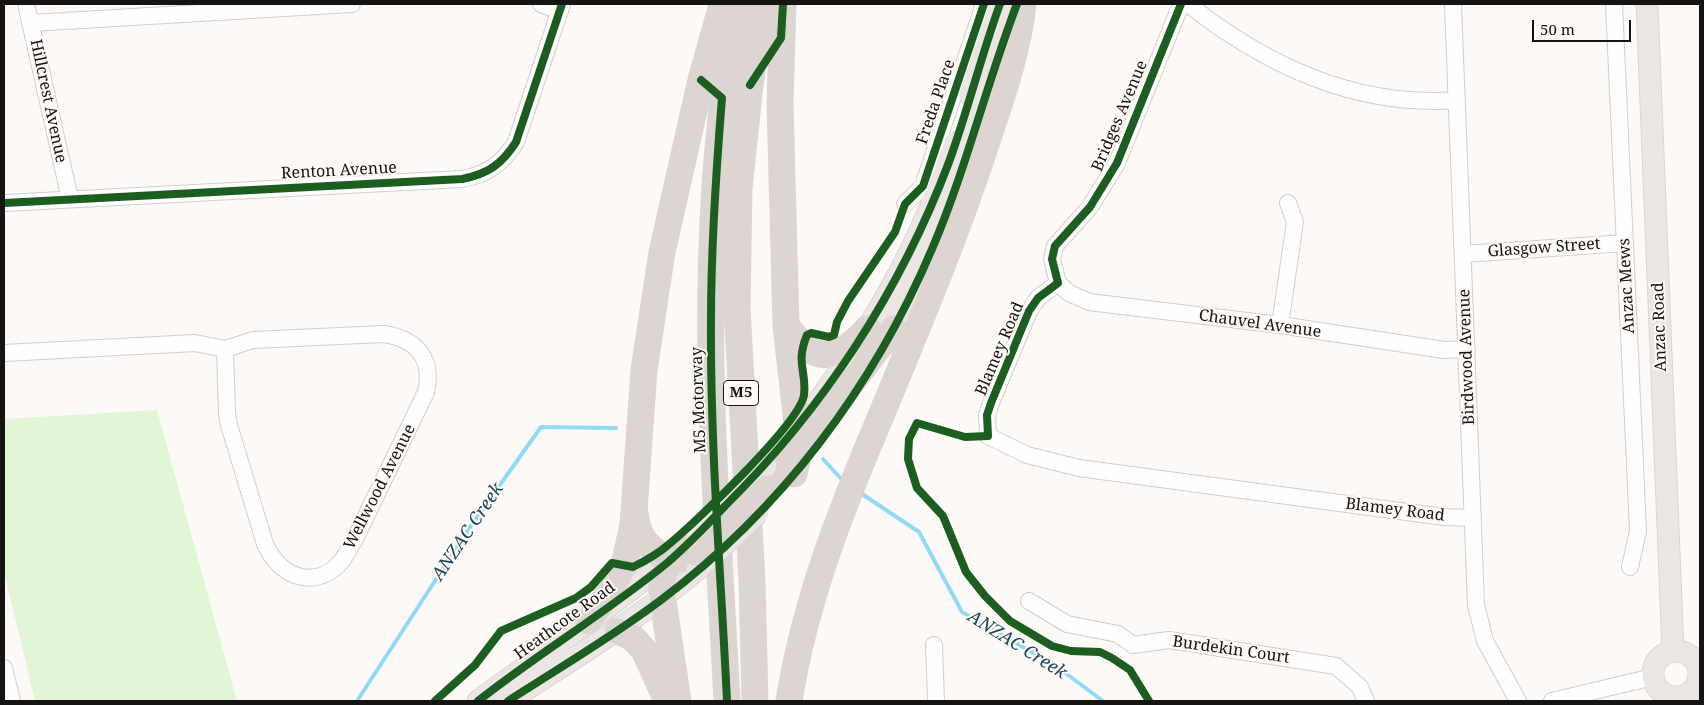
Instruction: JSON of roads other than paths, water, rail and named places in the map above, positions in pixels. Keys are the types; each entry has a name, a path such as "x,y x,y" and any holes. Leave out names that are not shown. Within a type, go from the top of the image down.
{"highway":[{"path":"588,622 612,590 624,565 633,525 633,503 644,370 662,252 699,89 722,4"},
{"name":"M5 Motorway","path":"727,701 714,438 711,322 713,222 721,107 735,4"},
{"name":"M5","path":"755,701 752,580 736,308 740,188 750,85 762,4"},
{"path":"782,4 780,103 786,326 799,438 794,474"},
{"path":"789,701 802,633 832,534 969,197 1006,79 1021,23 1023,4"},
{"path":"786,326 803,345 817,353 845,351 868,328"},
{"path":"678,701 662,599 662,578 767,485 799,438 894,328"},
{"path":"633,503 637,529 642,540 686,555"},
{"path":"617,631 632,637 644,650 667,701"}],"main road":[{"path":"799,438 833,380 868,328 917,238 949,163 1000,4"},
{"path":"767,485 794,474 844,413 894,328 932,249 951,201 1001,45 1017,4"},
{"name":"Anzac Road","path":"1647,4 1672,651"},
{"name":"Heathcote Road","path":"478,701 686,555"},
{"name":"Heathcote Road","path":"508,701 617,631 662,599"},
{"path":"1672,651 1690,656 1699,667 1699,675 1694,688 1689,693 1676,699 1662,693 1653,677 1656,661 1662,655 1672,651"}],"street":[{"name":"Hillcrest Avenue","path":"26,4 70,199"},
{"path":"31,23 206,7 352,4"},
{"path":"541,4 561,7"},
{"name":"Freda Place","path":"905,204 923,186 984,4"},
{"name":"Bridges Avenue","path":"1058,283 1052,259 1055,246 1090,207 1118,163 1180,4"},
{"path":"1188,4 1223,32 1255,52 1284,67 1320,80 1344,88 1400,100 1428,103 1457,100"},
{"name":"Birdwood Avenue","path":"1453,4 1476,605 1485,641 1518,701"},
{"name":"Anzac Mews","path":"1614,4 1638,531 1630,567"},
{"name":"Renton Avenue","path":"4,202 462,179 480,176 492,170 506,158 516,142 561,7"},
{"path":"1280,326 1295,222 1288,203"},
{"name":"Glasgow Street","path":"1463,254 1624,243"},
{"name":"Chauvel Avenue","path":"1058,283 1069,293 1089,302 1280,326 1444,350 1467,349"},
{"name":"Blamey Road","path":"1058,283 1038,298 1029,311 987,415 988,436 1027,455 1079,468 1444,518 1473,518"},
{"name":"Wellwood Avenue","path":"4,353 195,343 225,349 253,340 383,334 404,338 411,342 424,358 429,381 422,404 354,541 340,563 330,572 320,576 305,578 293,575 281,568 271,558 265,544 229,425 225,349"},
{"name":"Burdekin Court","path":"1029,601 1067,624 1118,634 1133,645 1169,640 1336,666 1360,687 1366,701"},
{"path":"934,645 936,701"},
{"path":"4,668 12,701"},
{"path":"1552,701 1653,677"}],"waterway":[{"name":"ANZAC Creek","path":"357,701 468,530 541,427 616,428"},
{"name":"ANZAC Creek","path":"823,459 844,482"},
{"name":"ANZAC Creek","path":"862,494 919,532 962,612 1056,666 1103,701"}]}
